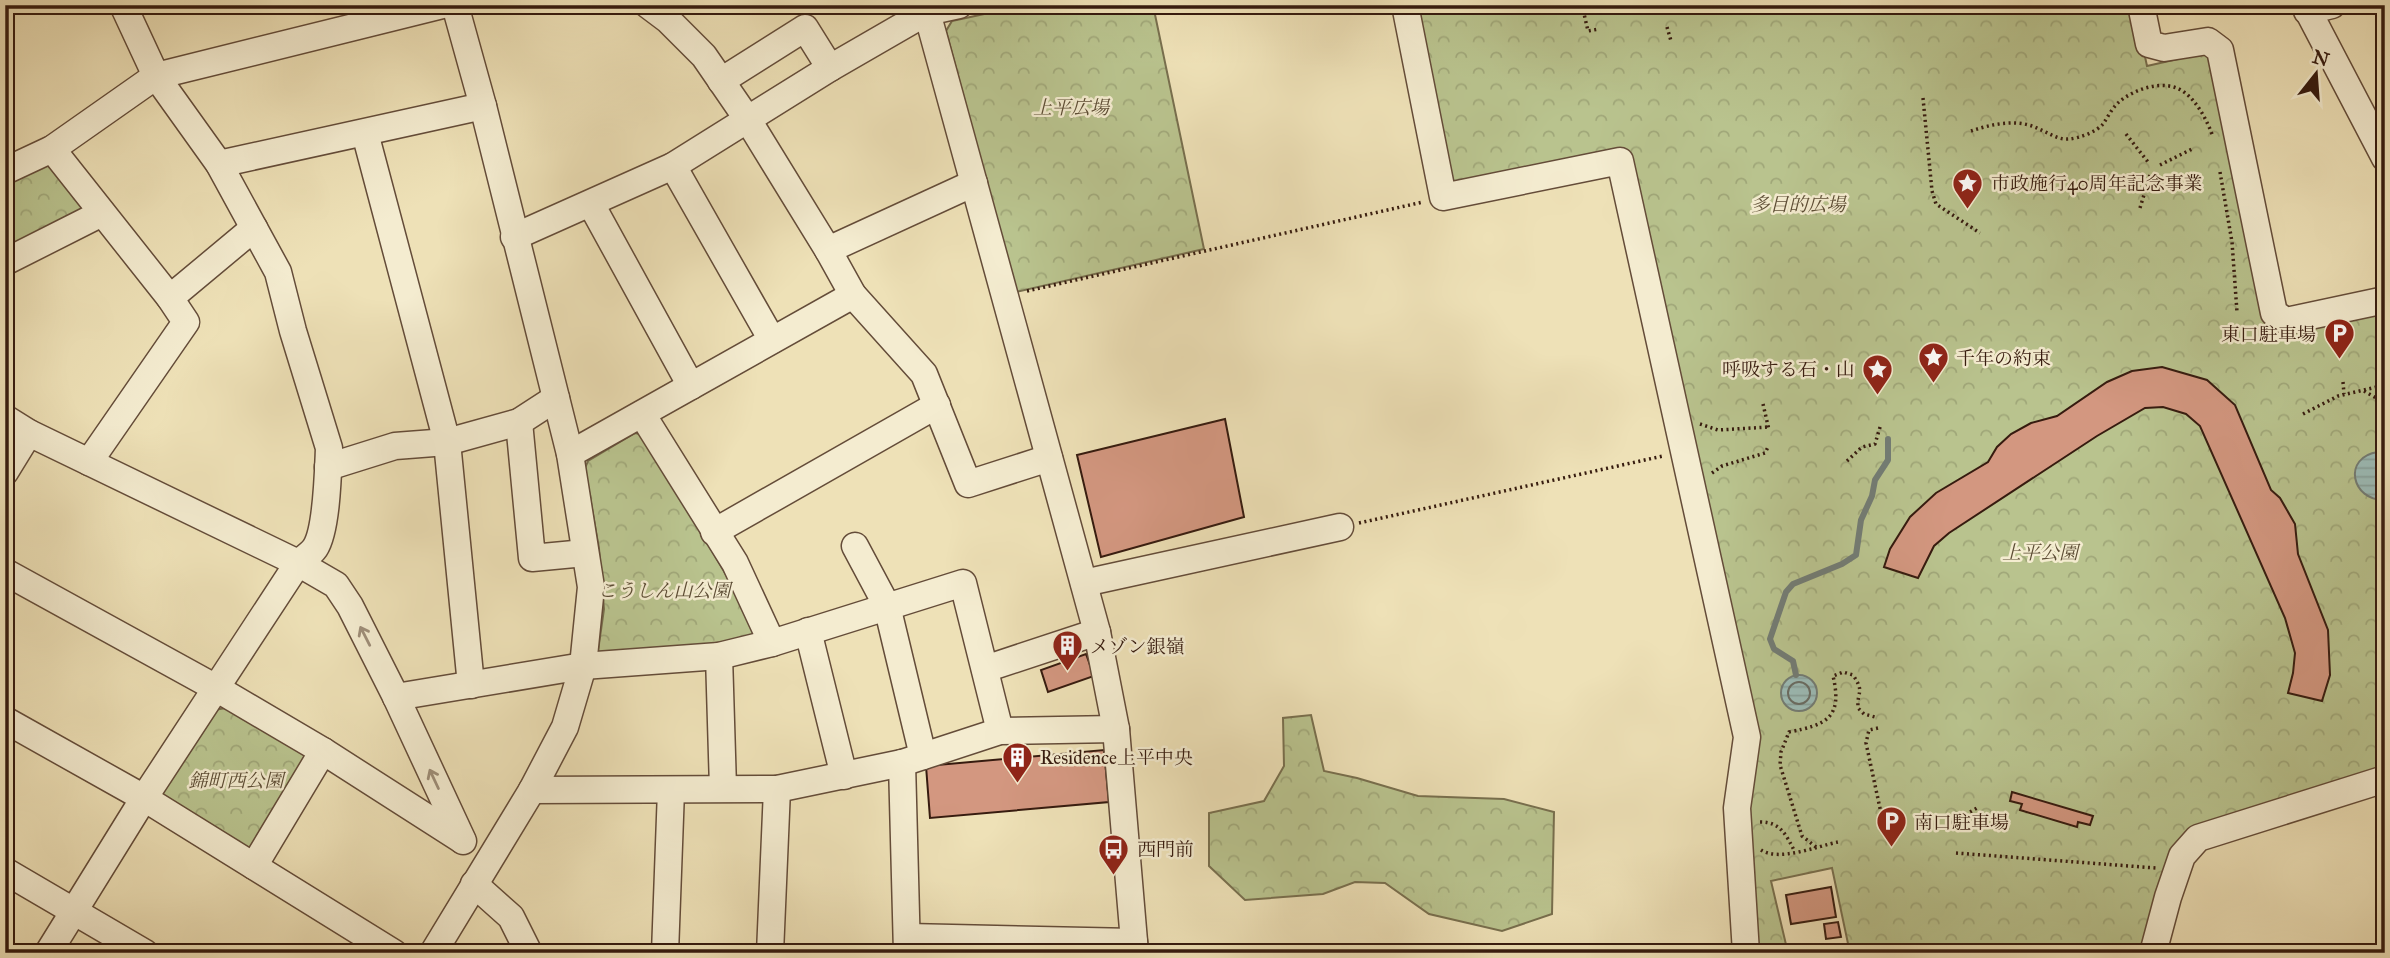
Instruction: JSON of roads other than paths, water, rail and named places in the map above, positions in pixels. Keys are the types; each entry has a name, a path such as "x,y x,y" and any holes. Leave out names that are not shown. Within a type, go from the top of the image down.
{"street":[{"path":"48,953 144,798 298,563 315,548 322,527 328,467 329,449 278,272 219,164 156,76 123,5"},
{"path":"5,171 52,149 156,76 443,5"},
{"path":"433,953 532,789 565,727 583,666 590,587 570,454 455,5"},
{"path":"514,237 673,166 926,9 959,5"},
{"path":"1405,5 1443,197 1620,161 1747,737 1737,808 1746,953"},
{"path":"2141,5 2149,44 2164,48 2208,41 2220,50 2274,313 2286,321 2385,300"},
{"path":"2315,7 2385,158"},
{"path":"855,545 887,606 913,760 908,945 1135,947 1116,729 1097,632 926,9"},
{"path":"665,10 704,56 748,120 853,295 924,374 968,484 1049,458"},
{"path":"721,80 805,28 830,68"},
{"path":"219,164 483,106"},
{"path":"365,133 447,442 471,685"},
{"path":"52,149 186,322 89,462"},
{"path":"673,166 772,340"},
{"path":"828,250 974,183"},
{"path":"591,204 691,386"},
{"path":"5,262 102,213"},
{"path":"170,298 254,228"},
{"path":"570,454 853,295"},
{"path":"328,467 395,446 447,442 519,422 556,398"},
{"path":"714,532 937,405"},
{"path":"642,414 735,563 772,643"},
{"path":"5,418 29,433 298,563 337,585 396,697 463,841"},
{"path":"519,422 533,558 585,553"},
{"path":"5,472 29,433"},
{"path":"1084,583 1340,527"},
{"path":"5,572 216,688 323,751 490,859"},
{"path":"396,697 583,666 719,656 772,643 963,583 1000,731"},
{"path":"808,631 844,776"},
{"path":"985,668 1097,632"},
{"path":"719,656 723,788"},
{"path":"5,720 144,798 394,953"},
{"path":"532,789 777,789 913,760 1000,731 1116,729"},
{"path":"254,866 323,751"},
{"path":"2153,953 2182,856 2198,838 2385,779"},
{"path":"770,953 777,789"},
{"path":"665,953 671,790"},
{"path":"5,871 145,953"},
{"path":"474,884 511,916 529,953"}],"water":[{"path":"2378,452 2385,453 2385,500 2364,494 2355,478 2359,462"},
{"path":"1799,675 1812,680 1817,693 1812,706 1799,711 1786,706 1781,693 1786,680"}],"waterway":[{"path":"1796,675 1793,661 1774,649 1770,639 1786,592 1793,584 1842,564 1856,555 1861,520 1872,496 1875,480 1888,460 1888,439"}],"place":[{"name":"市政施行40周年記念事業","path":"1968,210"},
{"name":"東口駐車場","path":"2339,361"},
{"name":"千年の約束","path":"1933,385"},
{"name":"呼吸する石・山","path":"1878,396"},
{"name":"メゾン銀嶺","path":"1067,673"},
{"name":"Residence上平中央","path":"1017,784"},
{"name":"南口駐車場","path":"1891,849"},
{"name":"西門前","path":"1114,876"}],"park label":[{"name":"上平広場","path":"1071,107"},
{"name":"多目的広場","path":"1798,204"},
{"name":"上平公園","path":"2040,552"},
{"name":"こうしん山公園","path":"664,590"},
{"name":"錦町西公園","path":"236,780"}]}
